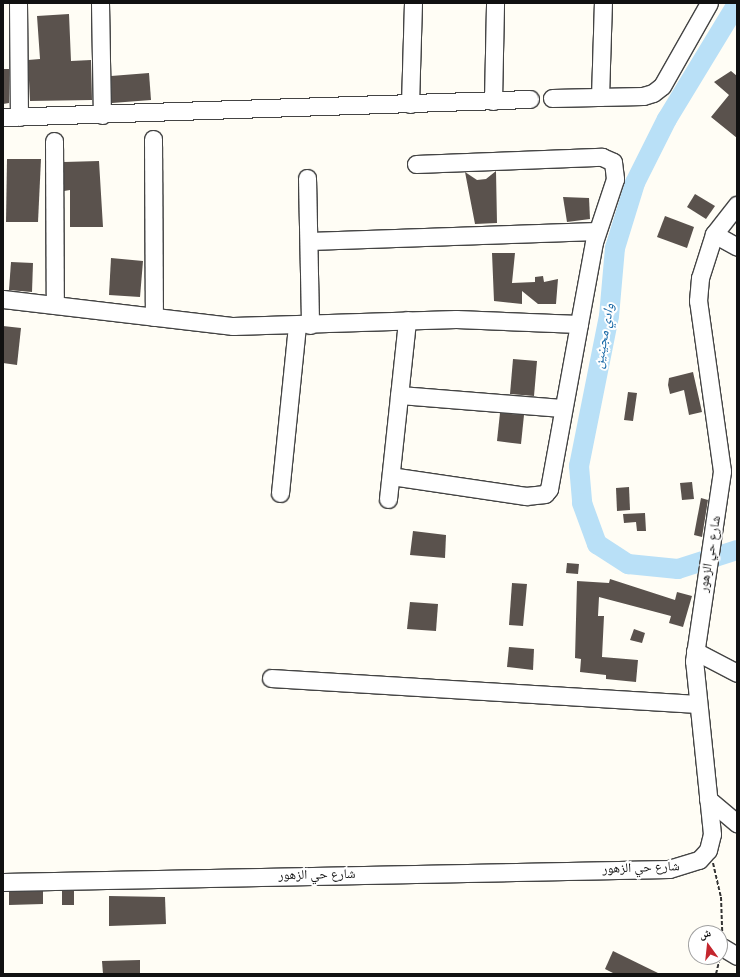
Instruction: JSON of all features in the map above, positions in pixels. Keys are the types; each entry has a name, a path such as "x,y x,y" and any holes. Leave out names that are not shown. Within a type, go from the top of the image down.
{"street":[{"path":"18,3 11,117 530,99"},
{"path":"100,3 102,115"},
{"path":"410,104 413,3"},
{"path":"493,101 495,3"},
{"path":"600,97 603,3"},
{"path":"552,98 643,96 662,86 709,3"},
{"path":"153,139 154,318"},
{"path":"54,141 55,305"},
{"path":"391,476 526,496 545,494 549,489 562,408 597,231 615,179 613,162 608,158 416,164"},
{"path":"280,493 304,326 309,241 307,178"},
{"name":"شارع حي الزهور","path":"3,882 669,869 689,865 708,850 712,834 697,704 695,651 722,471 718,426 699,324 700,278 714,234 737,205"},
{"path":"309,241 597,231"},
{"path":"714,234 737,247"},
{"path":"3,299 154,318 233,326 304,326 408,320 541,320 579,324"},
{"path":"388,499 408,320"},
{"path":"400,395 562,408"},
{"path":"695,651 737,673"},
{"path":"271,678 697,704"},
{"path":"708,799 737,823"}],"path":[{"path":"708,850 721,897 721,925"}],"building":[{"path":"69,14 71,61 91,60 92,100 30,101 28,60 40,59 37,16"},
{"path":"3,69 9,69 9,103 3,104"},
{"path":"731,71 737,76 737,138 711,117 729,95 714,82"},
{"path":"149,73 151,100 112,103 111,76"},
{"path":"7,159 41,159 38,222 6,222"},
{"path":"99,161 103,227 70,227 70,190 64,191 64,162"},
{"path":"496,171 497,223 475,224 465,172 477,180 486,179"},
{"path":"695,194 715,206 706,219 687,207"},
{"path":"563,197 589,198 590,219 567,222"},
{"path":"665,216 694,227 687,248 657,237"},
{"path":"492,253 515,253 512,283 535,282 535,277 543,276 544,282 558,279 556,304 538,304 522,291 522,304 494,301"},
{"path":"111,258 143,261 140,297 109,295"},
{"path":"11,262 33,263 32,292 9,290"},
{"path":"3,326 21,328 17,365 3,363"},
{"path":"513,359 537,361 534,396 510,394"},
{"path":"693,372 702,412 689,415 684,390 670,394 668,385 669,378"},
{"path":"628,392 637,393 633,421 624,420"},
{"path":"500,413 524,415 521,444 497,441"},
{"path":"692,482 694,499 682,500 680,483"},
{"path":"629,487 630,510 617,511 616,488"},
{"path":"701,498 708,500 702,537 694,535"},
{"path":"645,513 646,531 637,531 636,522 624,523 623,514"},
{"path":"413,531 446,535 445,558 410,555"},
{"path":"567,563 579,564 578,574 566,573"},
{"path":"610,579 675,600 677,592 692,596 683,627 669,623 671,616 599,597 598,616 604,616 602,657 638,660 636,682 606,679 606,675 580,672 581,659 575,658 577,581 609,583"},
{"path":"512,583 527,584 523,626 509,625"},
{"path":"410,602 438,604 436,631 407,629"},
{"path":"634,629 645,633 642,643 630,640"},
{"path":"509,647 534,649 533,670 507,667"},
{"path":"43,891 43,904 9,905 9,892"},
{"path":"62,891 74,891 74,905 62,905"},
{"path":"109,896 165,897 166,924 109,926"},
{"path":"613,951 660,974 615,974 605,969"},
{"path":"140,960 140,974 103,974 102,961"}],"waterway":[{"name":"وادي مجينين","path":"737,4 667,119 635,183 615,248 609,316 579,466 582,503 597,544 628,564 678,569 737,550"}]}
